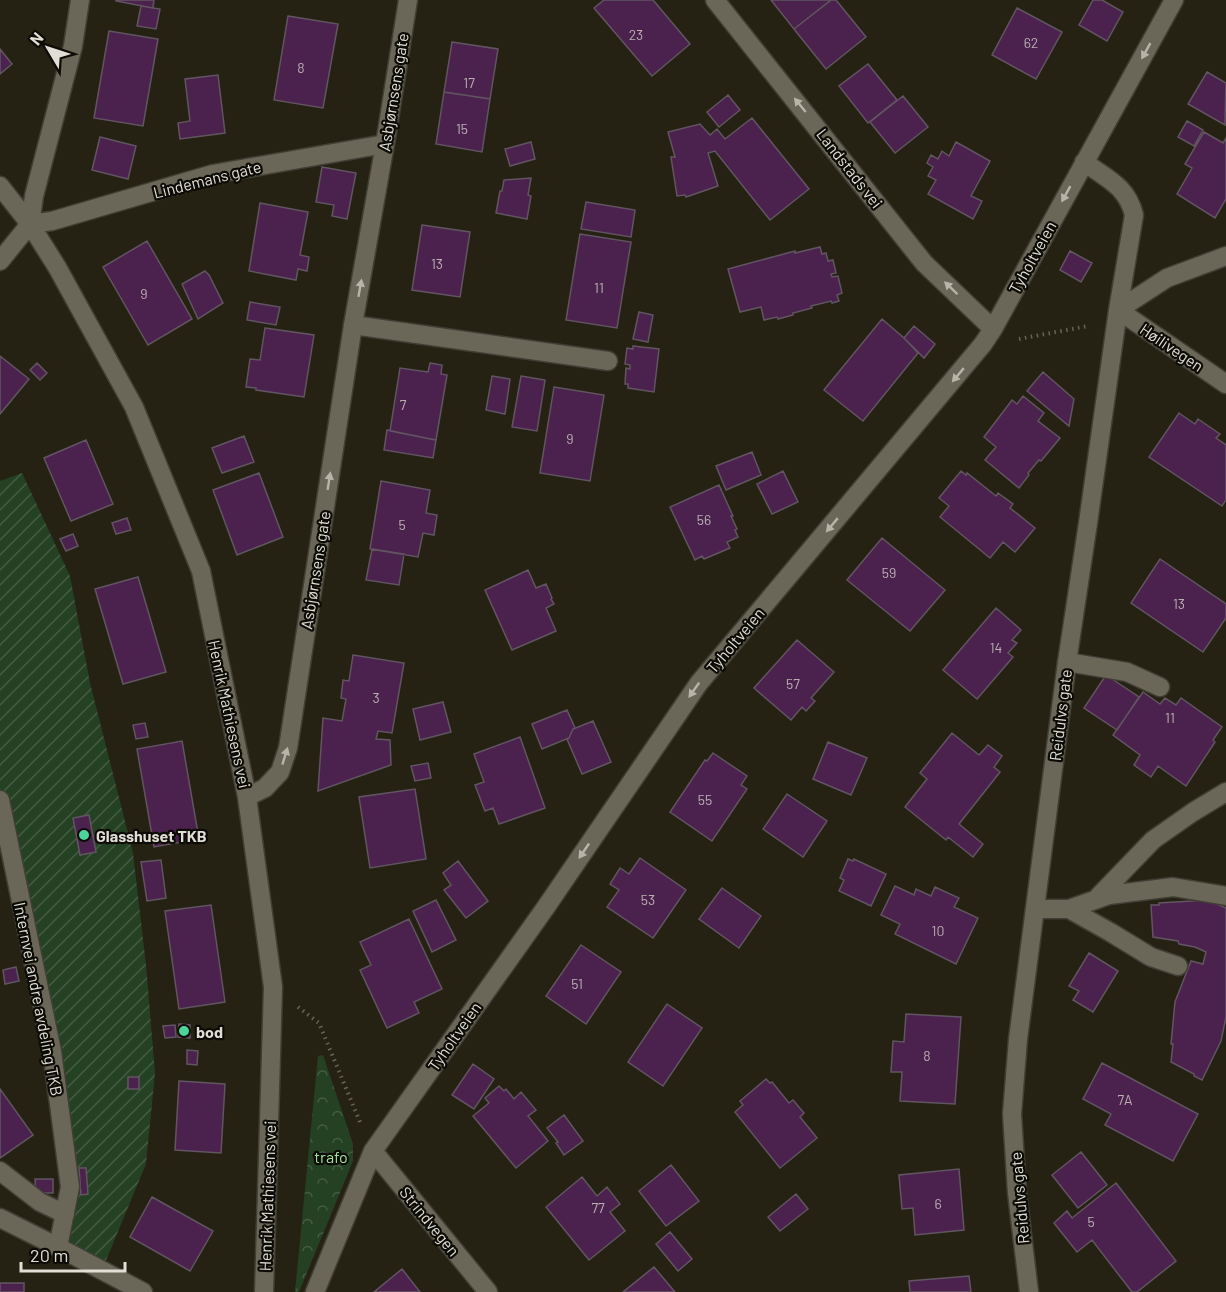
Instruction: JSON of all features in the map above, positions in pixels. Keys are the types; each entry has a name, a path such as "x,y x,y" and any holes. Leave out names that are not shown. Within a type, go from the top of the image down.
{"street":[{"path":"0,261 30,224 34,196 73,46 80,0"},
{"name":"Asbjørnsens gate","path":"248,797 265,788 280,772 288,748 353,325 408,0"},
{"name":"Landstads vei","path":"715,0 924,262 993,329"},
{"name":"Tyholtveien","path":"315,1292 373,1151 546,907 699,682 993,329 1174,0"},
{"name":"Lindemans gate","path":"30,224 52,221 213,174 385,144"},
{"name":"Reidulvs gate","path":"1029,1292 1017,1193 1012,1114 1018,1039 1067,662 1134,215 1131,202 1121,188 1084,162"},
{"name":"Henrik Mathiesens vei","path":"0,186 30,224 57,267 134,407 201,571 248,797 273,987 264,1292"},
{"path":"1118,310 1167,278 1226,256"},
{"name":"Høilivegen","path":"1118,310 1226,384"},
{"path":"353,325 608,361"},
{"path":"1067,662 1127,672 1160,687"},
{"path":"1095,900 1153,840 1192,812 1226,792"},
{"name":"Internvei andre avdeling TKB","path":"0,800 2,823 52,1051 70,1187 58,1247"},
{"path":"1035,909 1069,909 1109,895 1173,887 1226,896"},
{"path":"1069,909 1151,957 1178,966"},
{"name":"Strindvegen","path":"373,1151 488,1292"},
{"path":"0,1172 40,1202 65,1214"},
{"path":"0,1218 143,1292"}],"path":[{"path":"981,346 1095,325"},
{"path":"273,987 319,1023 373,1151"}],"green space":[{"path":"22,473 70,576 90,683 133,853 146,965 155,1073 146,1164 102,1270 58,1247 70,1187 0,800 0,481"},
{"name":"trafo","path":"323,1055 353,1144 353,1161 299,1292 295,1292 318,1056"}],"building":[{"path":"116,0 154,0 153,8"},
{"path":"604,0 653,0 690,44 652,76 594,8"},
{"path":"771,0 831,0 794,29"},
{"path":"831,0 836,0 866,37 826,69 794,29"},
{"path":"1093,0 1102,0 1123,12 1107,41 1079,25"},
{"path":"141,6 160,9 156,29 137,26"},
{"path":"1017,8 1062,32 1036,79 992,55"},
{"path":"288,16 338,24 323,108 274,100"},
{"path":"109,31 158,39 143,126 94,118"},
{"path":"452,42 498,49 490,99 444,92"},
{"path":"0,49 12,64 0,74"},
{"path":"868,64 897,100 868,123 839,86"},
{"path":"1207,72 1226,83 1225,125 1188,104"},
{"path":"218,75 225,133 180,139 178,123 190,121 185,79"},
{"path":"444,92 490,99 482,152 436,144"},
{"path":"728,95 740,110 719,127 707,112"},
{"path":"903,96 928,127 895,153 870,122"},
{"path":"752,118 809,189 770,220 715,151 708,153 718,186 686,197 685,195 677,196 671,157 675,157 668,132 700,124 710,135 717,129 725,139"},
{"path":"1187,121 1203,130 1194,146 1178,137"},
{"path":"1204,132 1223,143 1226,138 1226,199 1215,218 1177,194 1192,168 1185,164"},
{"path":"100,137 136,146 128,179 92,170"},
{"path":"531,142 535,159 510,166 505,149"},
{"path":"956,142 990,161 971,196 982,201 973,219 928,194 936,180 928,176 933,167 927,163 931,155 938,159 942,151 949,156"},
{"path":"322,167 356,173 347,219 332,216 334,205 316,202"},
{"path":"531,178 527,219 496,213 504,180"},
{"path":"586,202 635,210 631,237 581,229"},
{"path":"260,203 308,212 300,255 309,257 307,271 298,269 296,280 249,271"},
{"path":"422,225 470,232 460,297 412,290"},
{"path":"580,234 631,242 617,328 566,320"},
{"path":"147,241 192,319 148,345 103,267"},
{"path":"820,247 822,254 826,253 828,261 833,260 836,273 831,274 832,277 838,276 842,293 837,295 839,301 811,306 812,308 778,319 777,317 764,320 761,307 740,312 728,269 795,251 795,253"},
{"path":"1070,251 1092,263 1081,282 1060,270"},
{"path":"205,271 223,303 198,319 182,284"},
{"path":"250,302 280,307 276,325 247,320"},
{"path":"639,312 653,315 648,342 633,339"},
{"path":"882,319 918,353 863,421 824,390"},
{"path":"914,326 935,344 924,358 904,338"},
{"path":"265,328 314,335 304,397 246,387 250,359 260,360"},
{"path":"633,346 659,349 654,392 628,388 628,384 625,384 626,368 630,369 630,365 625,364 627,348 633,349"},
{"path":"0,356 29,379 0,414"},
{"path":"37,363 47,373 40,380 30,370"},
{"path":"430,363 442,365 441,374 447,375 436,440 390,431 400,368 428,372"},
{"path":"1043,372 1074,399 1069,426 1027,391"},
{"path":"492,376 510,379 505,414 486,410"},
{"path":"521,376 545,380 537,431 512,427"},
{"path":"554,387 604,395 590,481 540,473"},
{"path":"1023,396 1044,413 1038,421 1060,438 1028,473 1029,475 1019,488 985,460 996,447 984,437 1012,400 1017,404"},
{"path":"1179,413 1195,424 1198,419 1220,434 1216,438 1226,445 1226,500 1222,506 1149,457"},
{"path":"387,430 436,440 433,458 384,450"},
{"path":"244,436 254,462 222,473 212,448"},
{"path":"86,440 113,504 71,521 44,458"},
{"path":"752,452 761,475 726,490 716,466"},
{"path":"783,471 798,502 772,514 757,484"},
{"path":"961,471 966,475 967,473 996,496 998,493 1013,504 1010,508 1035,528 1015,552 1003,542 990,558 940,517 949,506 939,498"},
{"path":"259,473 283,537 237,555 213,490"},
{"path":"381,481 430,490 426,513 437,515 434,535 423,533 418,557 370,549"},
{"path":"719,485 733,516 731,516 738,537 727,542 730,548 704,559 702,556 695,560 670,507"},
{"path":"127,518 131,530 116,534 112,523"},
{"path":"73,534 78,546 66,551 60,539"},
{"path":"882,538 945,590 910,631 847,580"},
{"path":"372,549 404,554 399,585 366,580"},
{"path":"1160,559 1226,604 1226,618 1203,652 1131,603"},
{"path":"528,570 536,588 546,584 554,604 546,608 556,631 512,650 485,590"},
{"path":"138,577 166,672 123,684 95,589"},
{"path":"996,608 1021,630 1012,640 1017,643 1008,653 1013,657 977,699 943,670"},
{"path":"797,640 834,672 811,698 815,701 806,711 802,707 791,720 754,688"},
{"path":"353,655 404,663 392,733 378,731 376,739 390,740 391,765 318,791 323,718 342,721 346,699 341,698 343,680 349,681"},
{"path":"1106,675 1139,697 1117,730 1084,708"},
{"path":"1143,692 1160,704 1165,698 1176,705 1181,698 1222,727 1213,740 1215,742 1186,786 1158,766 1151,777 1134,765 1140,755 1113,735"},
{"path":"443,702 451,732 420,740 413,709"},
{"path":"567,710 575,728 569,738 542,749 532,724"},
{"path":"593,721 611,762 582,774 567,739 573,729"},
{"path":"145,723 148,737 136,739 133,725"},
{"path":"952,733 979,755 988,745 1002,756 994,767 1000,772 959,824 983,844 973,857 948,837 946,840 905,807 927,779 920,773"},
{"path":"520,737 545,808 499,824 493,808 485,811 475,785 484,782 474,754"},
{"path":"182,741 199,839 154,847 137,749"},
{"path":"828,742 867,758 851,795 813,779"},
{"path":"713,753 747,776 741,785 747,789 712,841 670,812 705,760 707,761"},
{"path":"428,763 431,778 415,781 411,766"},
{"path":"415,789 426,859 370,868 359,797"},
{"path":"787,794 827,821 803,857 763,829"},
{"name":"Glasshuset TKB","path":"89,815 96,852 80,855 73,818"},
{"path":"640,858 686,890 653,938 607,907 619,890 610,884 620,868 629,874"},
{"path":"848,859 853,861 854,859 886,874 871,906 839,891 844,880 840,878"},
{"path":"161,860 166,898 147,901 141,862"},
{"path":"458,861 488,901 466,918 444,890 451,885 443,873"},
{"path":"895,886 914,895 916,889 931,896 935,887 959,898 954,907 978,918 956,964 895,934 900,924 881,915"},
{"path":"722,888 761,916 739,948 699,919"},
{"path":"436,900 456,940 432,952 413,911"},
{"path":"1208,900 1226,908 1226,1017 1221,1041 1202,1080 1171,1062 1173,1044 1171,1044 1175,1002 1191,961 1203,964 1206,952 1179,944 1178,941 1153,937 1151,905"},
{"path":"211,905 225,1002 179,1009 165,911"},
{"path":"409,919 442,989 414,1002 419,1013 387,1028 360,970 371,965 360,942"},
{"path":"581,945 621,972 586,1024 546,996"},
{"path":"1089,953 1118,971 1093,1012 1073,1000 1079,991 1069,986"},
{"path":"16,967 19,981 5,984 3,970"},
{"path":"667,1004 702,1028 663,1086 628,1062"},
{"path":"906,1014 961,1017 955,1104 900,1101 902,1072 891,1072 893,1041 904,1042"},
{"name":"bod","path":"179,1024 190,1025 190,1038 178,1037"},
{"path":"175,1025 176,1037 165,1038 163,1026"},
{"path":"187,1050 198,1051 197,1065 187,1064"},
{"path":"1102,1063 1198,1114 1173,1161 1105,1125 1111,1114 1083,1099"},
{"path":"473,1064 494,1079 474,1109 452,1095"},
{"path":"128,1077 139,1077 139,1089 128,1089"},
{"path":"766,1079 772,1082 789,1103 793,1100 804,1113 800,1117 817,1138 780,1168 735,1112 743,1105 740,1101"},
{"path":"179,1081 225,1084 221,1153 175,1150"},
{"path":"499,1086 504,1091 506,1089 514,1099 521,1092 536,1110 528,1116 548,1141 516,1168 473,1116 489,1103 485,1098"},
{"path":"0,1089 33,1135 0,1158"},
{"path":"564,1115 583,1141 564,1155 556,1143 558,1142 547,1128"},
{"path":"1081,1152 1107,1185 1078,1208 1052,1175"},
{"path":"671,1165 699,1201 666,1226 639,1191"},
{"path":"79,1168 86,1168 88,1194 81,1195"},
{"path":"959,1169 964,1230 915,1235 913,1208 902,1209 899,1175"},
{"path":"582,1177 597,1196 607,1187 620,1204 610,1212 625,1231 589,1260 546,1207"},
{"path":"35,1179 53,1179 53,1193 36,1193"},
{"path":"1116,1183 1176,1261 1137,1292 1132,1292 1092,1240 1077,1252 1054,1223 1067,1211 1072,1218"},
{"path":"796,1194 808,1209 780,1231 768,1217"},
{"path":"152,1197 213,1231 190,1271 130,1237"},
{"path":"670,1232 692,1259 678,1271 656,1244"},
{"path":"654,1267 675,1292 623,1292"},
{"path":"402,1269 420,1292 374,1292"},
{"path":"969,1276 971,1292 910,1292 909,1281"},
{"path":"0,1283 24,1283 24,1292 0,1292"}],"place":[{"name":"Glasshuset TKB","path":"84,835"},
{"name":"bod","path":"184,1031"}]}
